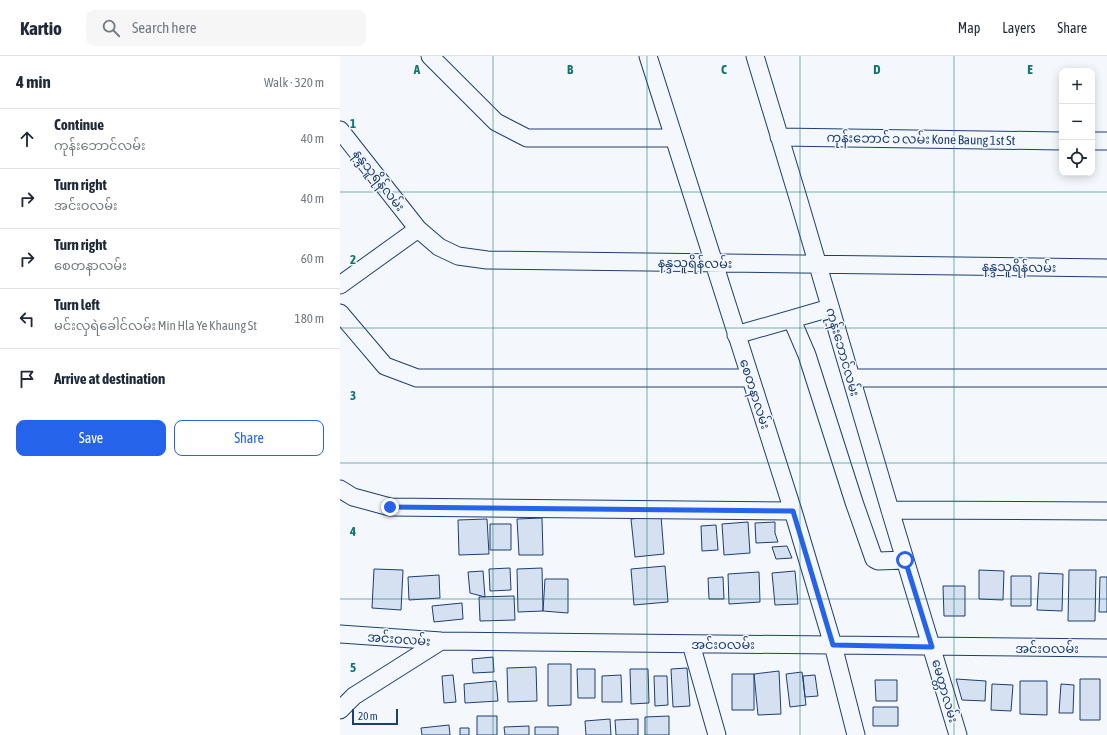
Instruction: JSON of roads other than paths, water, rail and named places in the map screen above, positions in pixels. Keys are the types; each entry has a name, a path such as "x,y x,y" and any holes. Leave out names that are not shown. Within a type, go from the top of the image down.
{"street":[{"path":"430,56 496,122 527,138 674,138"},
{"name":"စေတနာလမ်း","path":"648,56 793,511 833,645 856,735"},
{"name":"ကုန်းဘောင်လမ်း","path":"755,56 932,647"},
{"name":"နန္ဒသူရိန်လမ်း","path":"340,130 418,229 439,247 458,256 487,260 1107,268"},
{"name":"ကုန်းဘောင် ၁ လမ်း Kone Baung 1st St","path":"779,136 1059,140"},
{"path":"1095,141 1107,141"},
{"path":"340,285 418,229"},
{"path":"736,335 830,308"},
{"path":"340,313 385,366 417,378 750,378"},
{"path":"792,320 807,355 854,502 874,559 878,561 905,560"},
{"path":"851,378 1107,378"},
{"path":"340,489 353,497 390,507 793,511"},
{"path":"890,510 1107,511"},
{"name":"အင်းဝလမ်း","path":"340,634 440,641 1107,648"},
{"path":"340,710 354,696 440,641"},
{"path":"691,644 717,735"},
{"name":"မေတ္တာလမ်း","path":"932,647 958,735"}]}
